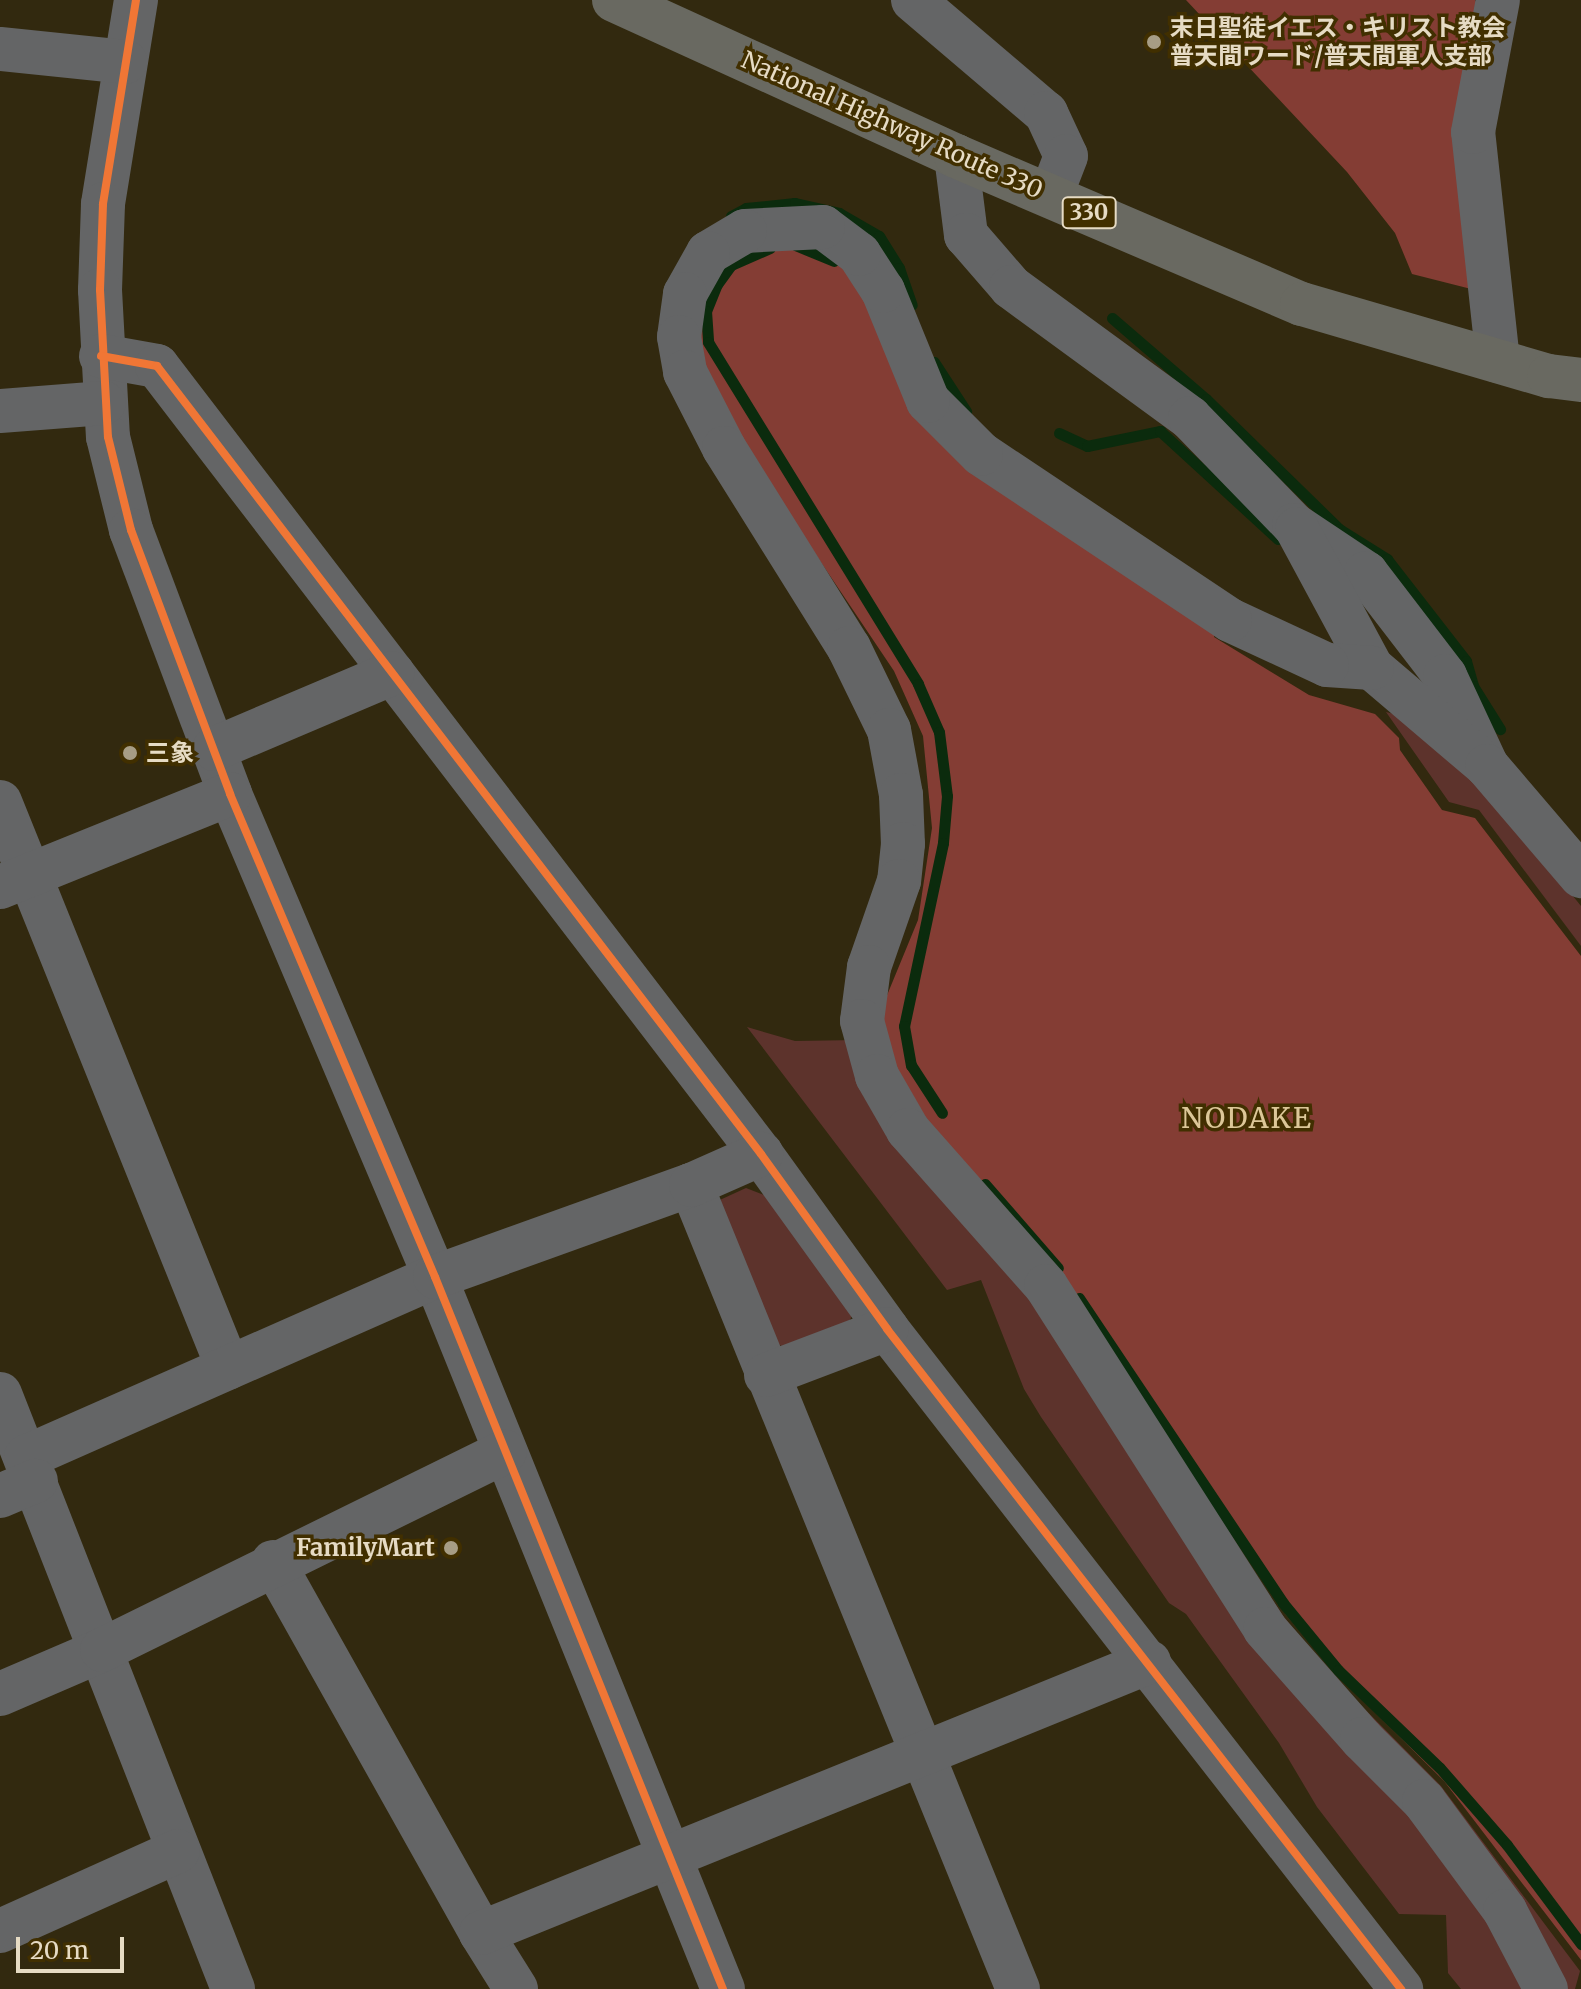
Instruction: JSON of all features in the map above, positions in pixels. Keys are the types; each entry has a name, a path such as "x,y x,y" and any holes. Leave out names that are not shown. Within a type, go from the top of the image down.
{"highway":[{"name":"National Highway Route 330","path":"614,0 956,156 1302,304 1498,361 1581,380"}],"street":[{"path":"136,0 103,204 101,356 104,403 131,530 230,794 435,1277 723,1989"},
{"path":"913,0 1046,113 1066,156 1051,195"},
{"path":"1498,0 1473,132 1498,361"},
{"path":"0,49 125,62"},
{"path":"956,156 966,235 1011,287 1190,418 1294,525 1366,573 1445,676 1487,766"},
{"path":"1372,668 1327,665 1230,620 981,454 928,401 883,291 859,254 823,227 745,231 708,253 685,294 679,337 685,372 724,448 849,648 889,730 901,795 903,844 899,881 869,967 862,1021 877,1076 908,1130 1046,1286 1265,1629 1362,1739 1424,1801 1505,1911 1546,1989"},
{"path":"101,356 157,366 761,1154 887,1329 1149,1662 1386,1984"},
{"path":"0,411 104,403"},
{"path":"1294,525 1372,668 1487,766 1581,876"},
{"path":"214,749 393,673"},
{"path":"15,881 230,794"},
{"path":"0,802 15,881 228,1368"},
{"path":"21,1478 228,1368 435,1277 691,1185 761,1154"},
{"path":"691,1185 920,1757 1018,1989"},
{"path":"766,1375 887,1329"},
{"path":"0,1394 21,1478 102,1650 233,1989"},
{"path":"0,1694 102,1650 273,1562 505,1452"},
{"path":"273,1562 481,1933 516,1989"},
{"path":"481,1933 1149,1662"},
{"path":"0,1931 178,1851"}],"shaded area":[{"path":"1186,0 1475,0 1484,18 1483,292 1412,274 1395,233 1347,172"},
{"path":"815,241 866,289 910,400 1218,623 1214,637 1309,695 1375,714 1399,738 1400,750 1442,810 1475,818 1581,956 1581,1960 1444,1781 1334,1672 1286,1615 1042,1255 903,1100 876,1022 918,920 932,828 923,736 894,671 726,421 692,337 700,293 738,252"},
{"path":"1386,712 1415,719 1484,786 1581,906 1581,946 1479,810 1449,802"},
{"path":"747,1027 795,1041 858,1040 985,1234 1425,1818 1535,1989 1461,1989 1448,1973 1446,1915 1399,1914 1317,1807 1279,1743 1186,1614 1169,1603 1041,1417 1024,1389 981,1280 947,1290"},
{"path":"746,1188 777,1200 855,1306 847,1329 792,1351 763,1337 711,1204"},
{"path":"1168,1447 1284,1617 1333,1677 1441,1786 1580,1971 1575,1989 1556,1989 1291,1643"}],"waterway":[{"path":"731,216 746,208 795,203 839,213 879,236 899,268 912,305"},
{"path":"795,245 834,261"},
{"path":"770,248 731,265 717,284 706,311 708,342 918,684 939,732 947,796 943,843 904,1026 911,1065 942,1113"},
{"path":"1112,318 1206,399 1339,529 1387,559 1466,661 1473,686 1500,729"},
{"path":"934,362 966,411"},
{"path":"1059,433 1087,446 1160,431 1278,539"},
{"path":"985,1184 1058,1268"},
{"path":"1079,1298 1283,1603 1338,1670 1440,1768 1507,1845 1581,1944"}],"cycle path":[{"path":"136,0 103,204 100,290 108,437 131,530 230,794 435,1277 723,1989"},
{"path":"101,356 157,366 761,1154 887,1329 1401,1989"}],"place":[{"name":"末日聖徒イエス・キリスト教会 普天間ワード/普天間軍人支部","path":"1154,42"},
{"name":"三象","path":"130,753"},
{"name":"FamilyMart","path":"451,1548"}],"district":[{"name":"NODAKE","path":"1247,1118"}]}
